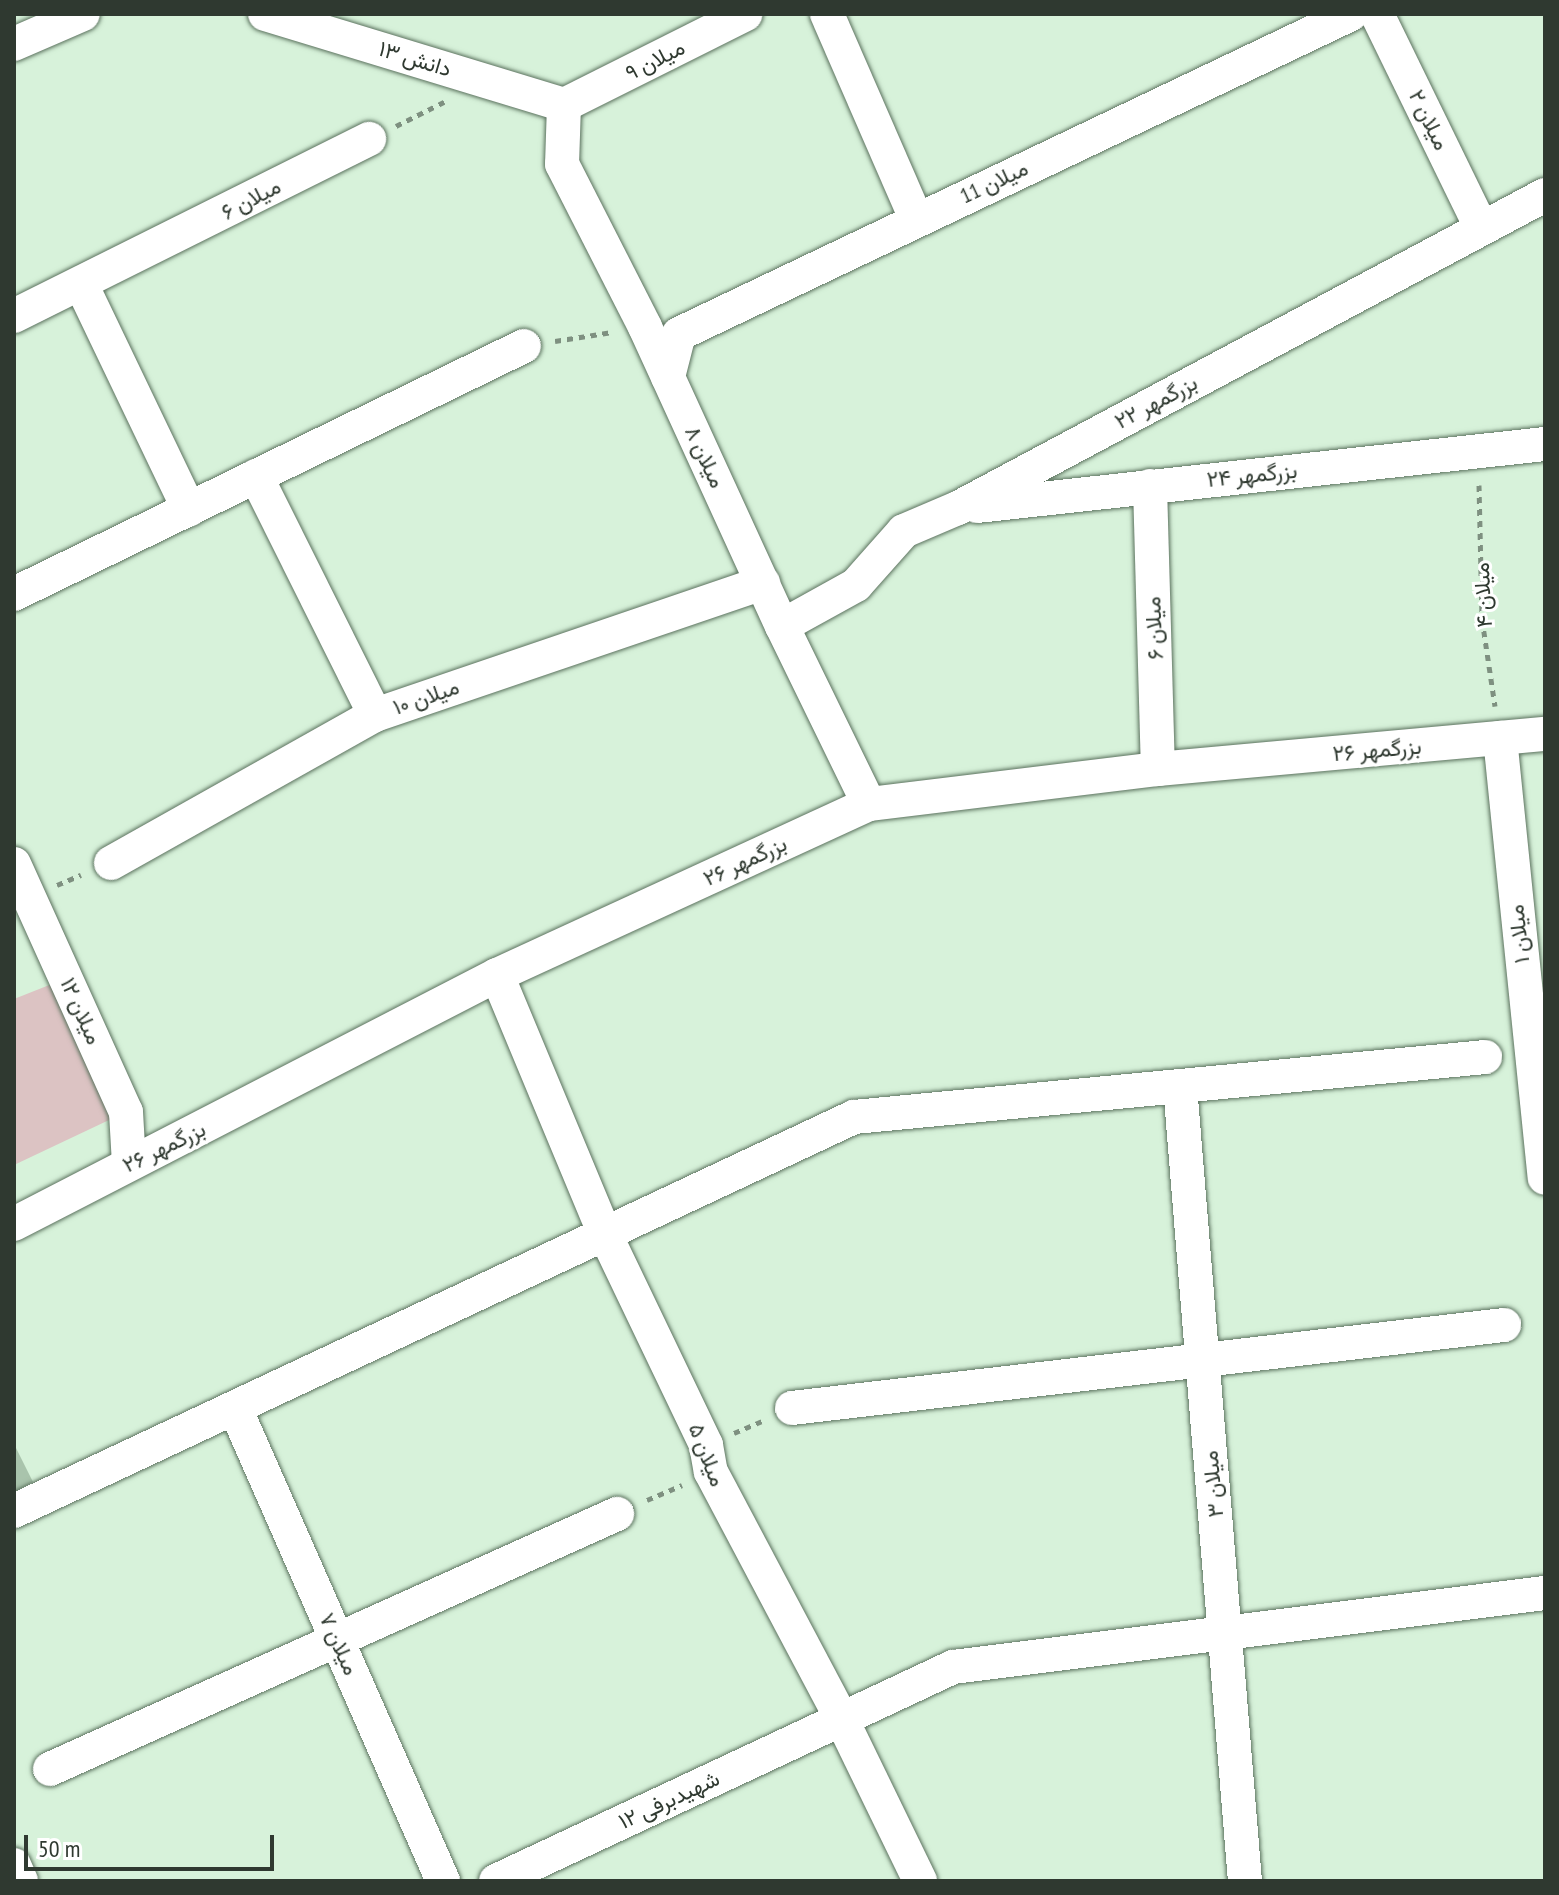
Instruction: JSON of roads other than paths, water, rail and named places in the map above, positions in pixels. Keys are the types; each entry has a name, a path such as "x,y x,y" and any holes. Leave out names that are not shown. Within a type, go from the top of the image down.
{"street":[{"path":"14,44 83,14"},
{"name":"دانش ۱۳","path":"265,14 564,105"},
{"name":"میلان ۹","path":"564,105 746,14"},
{"path":"827,14 916,219"},
{"name":"میلان 11","path":"668,377 679,334 1351,14"},
{"name":"میلان ۲","path":"1377,14 1481,227"},
{"name":"میلان ۸","path":"564,105 562,164 645,327 782,626 869,804"},
{"name":"میلان ۶","path":"14,316 369,139"},
{"name":"بزرگمهر ۲۲","path":"782,626 856,585 904,531 958,508 1545,195"},
{"path":"81,284 189,509"},
{"path":"14,594 524,346"},
{"name":"بزرگمهر ۲۴","path":"958,508 1545,444"},
{"path":"256,476 375,715"},
{"name":"میلان ۶","path":"1150,486 1158,769"},
{"name":"میلان ۱۰","path":"111,863 375,715 763,583"},
{"name":"بزرگمهر ۲۶","path":"14,1224 129,1164 165,1149 497,975 869,804 1158,769 1545,734"},
{"name":"میلان ۱","path":"1500,738 1545,1178"},
{"name":"میلان ۱۲","path":"14,864 126,1112 129,1164"},
{"name":"میلان ۵","path":"497,975 605,1234 708,1459 841,1718 920,1881"},
{"path":"14,1511 854,1117 1485,1057"},
{"name":"میلان ۳","path":"1180,1086 1245,1881"},
{"path":"792,1408 1203,1363 1504,1325"},
{"name":"میلان ۷","path":"235,1408 443,1881"},
{"path":"50,1769 617,1514"},
{"name":"شهیدبرفی ۱۲","path":"496,1881 953,1667 1545,1593"},
{"path":"14,1865 21,1881"}]}
